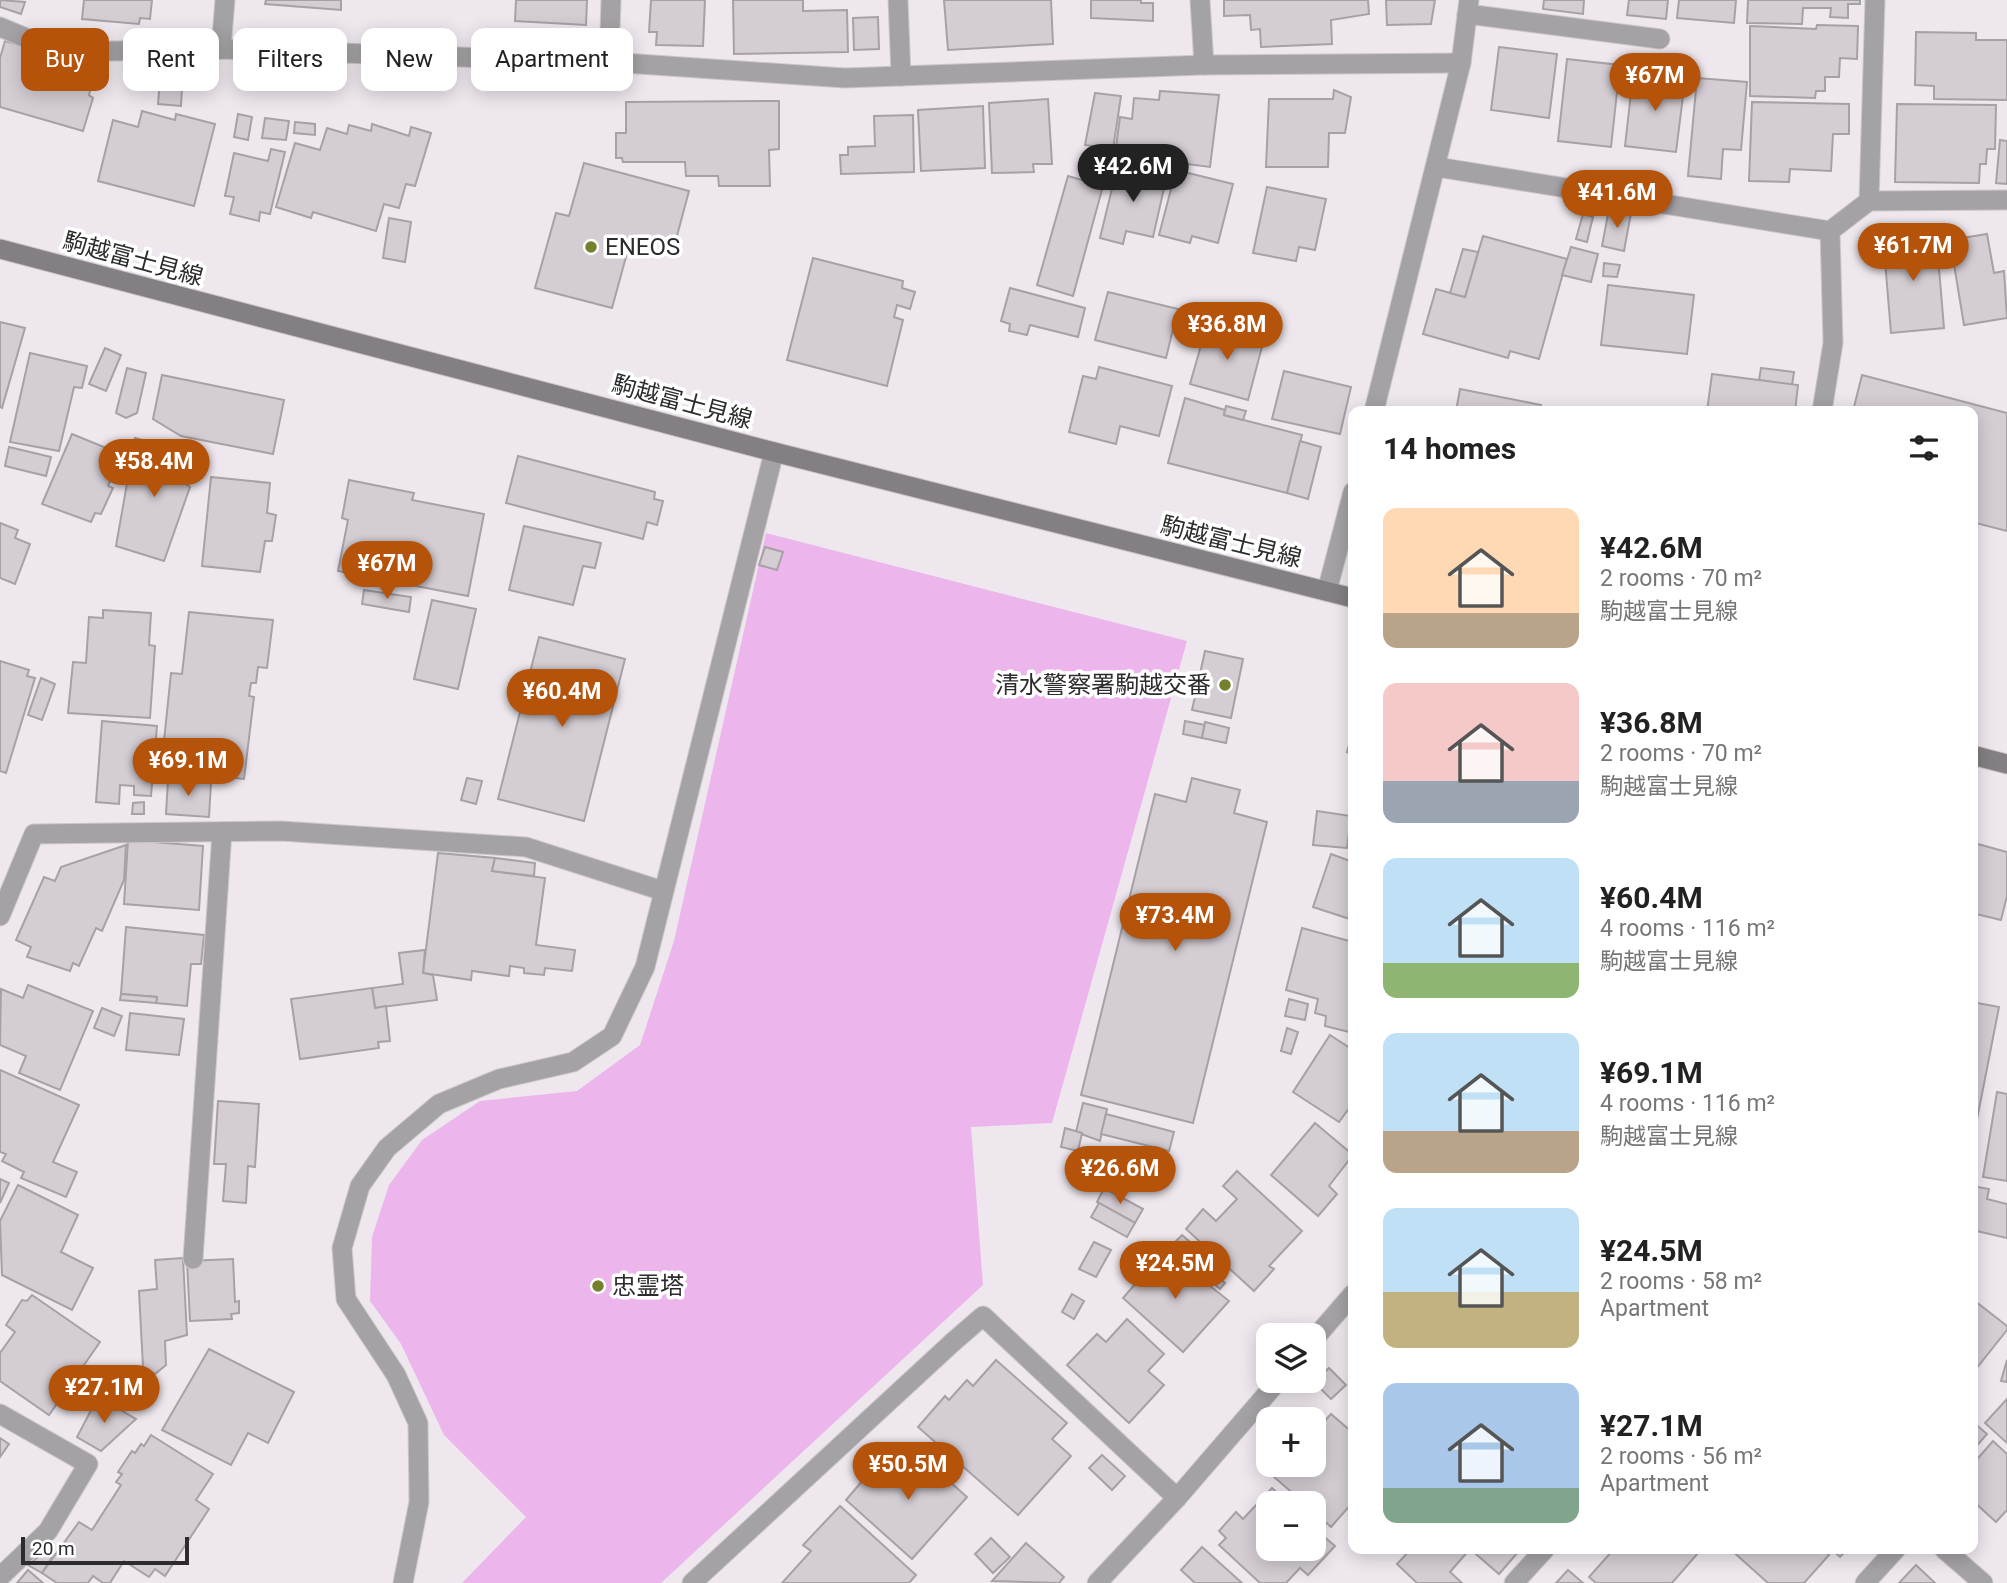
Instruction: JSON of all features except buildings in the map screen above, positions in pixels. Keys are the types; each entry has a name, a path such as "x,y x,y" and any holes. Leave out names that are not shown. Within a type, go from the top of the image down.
{"main road":[{"name":"駒越富士見線","path":"0,249 774,452 1348,597"},
{"path":"1978,757 2007,764"}],"street":[{"path":"221,49 225,0"},
{"path":"610,28 611,0"},
{"path":"898,0 901,76"},
{"path":"1200,0 1204,65"},
{"path":"1869,201 1875,0"},
{"path":"1375,406 1437,167 1461,63 1468,7 1660,39"},
{"path":"0,27 60,52 221,49 471,57"},
{"path":"633,64 845,78 1204,65 1461,63"},
{"path":"1437,167 1830,231 1869,201 2007,200"},
{"path":"1823,406 1832,343 1830,231"},
{"path":"403,1583 419,1502 418,1423 396,1376 346,1299 342,1248 360,1186 387,1148 439,1104 499,1079 573,1062 612,1036 645,967 774,452"},
{"path":"1327,592 1348,511"},
{"path":"0,916 34,834 281,831 526,848 663,891"},
{"path":"192,1259 222,832"},
{"path":"1326,1325 1348,1300"},
{"path":"692,1583 983,1316 1177,1498"},
{"path":"1097,1583 1177,1498 1268,1393"},
{"path":"0,1414 88,1464 48,1531 0,1577"},
{"path":"1514,1583 1540,1554"},
{"path":"1865,1583 1891,1554"},
{"path":"1950,1554 1983,1583"}],"shaded area":[{"path":"766,533 1187,641 1052,1123 971,1127 983,1285 661,1583 462,1583 526,1517 444,1435 401,1344 370,1301 372,1237 389,1185 422,1140 480,1101 577,1091 640,1045 674,941"}],"place":[{"name":"ENEOS","path":"591,247"},
{"name":"清水警察署駒越交番","path":"1225,685"},
{"name":"忠霊塔","path":"598,1286"}]}
